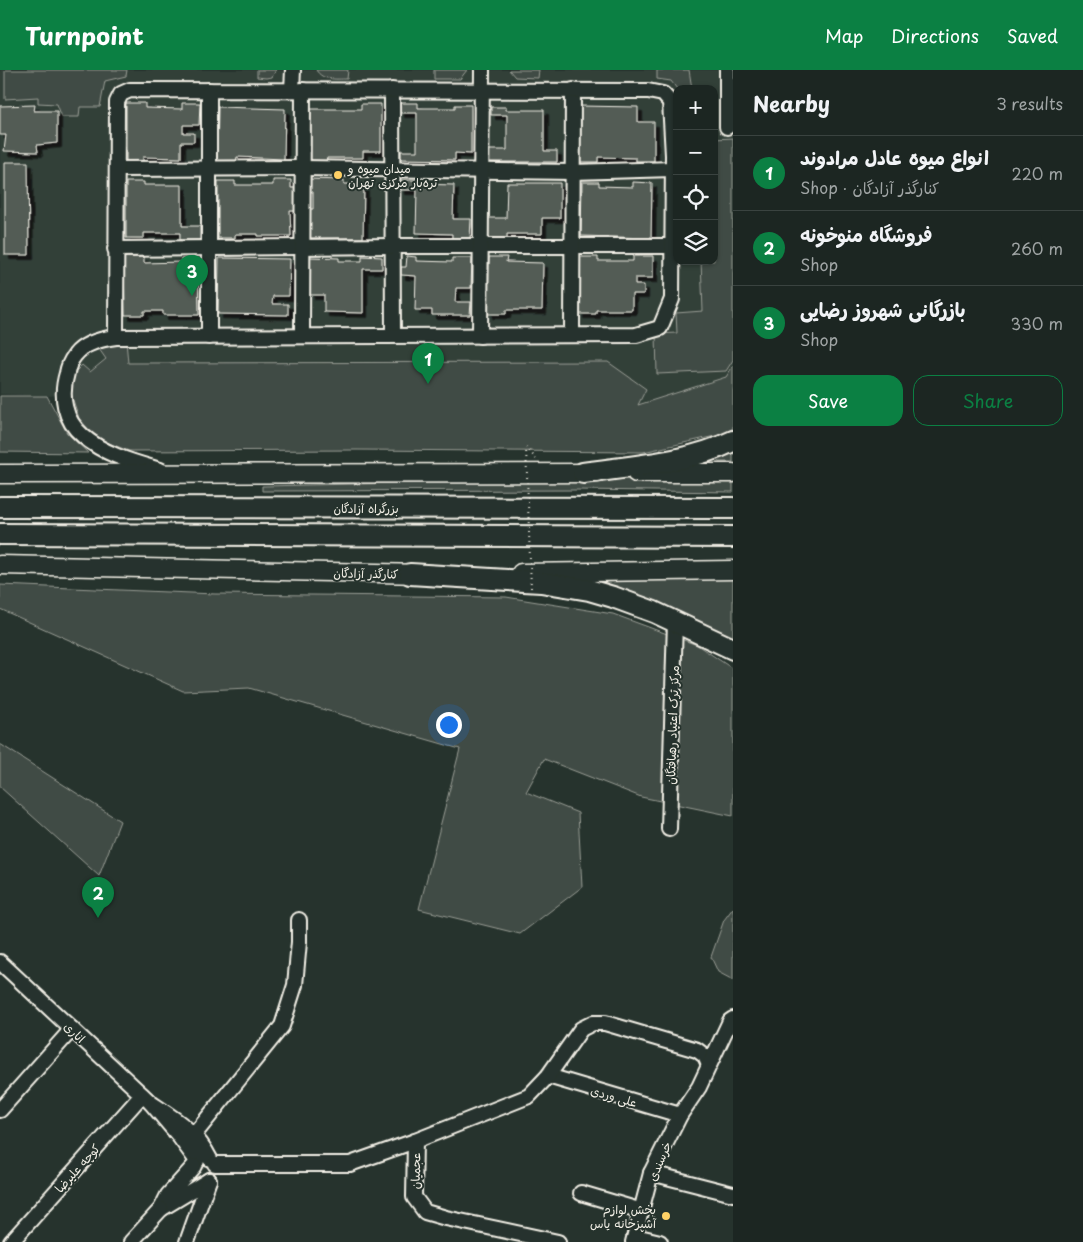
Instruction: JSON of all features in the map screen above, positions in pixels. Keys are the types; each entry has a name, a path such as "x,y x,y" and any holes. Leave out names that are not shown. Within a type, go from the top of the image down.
{"highway":[{"path":"583,473 674,460 733,441"},
{"name":"بزرگراه آزادگان","path":"0,507 733,508"},
{"path":"0,534 733,537"},
{"path":"410,574 541,582 563,584 589,590 638,606 675,621 733,649"}],"main road":[{"path":"0,474 733,473"},
{"name":"کنارگذر آزادگان","path":"0,565 410,574 733,570"}],"street":[{"path":"293,70 298,90 303,168 302,335"},
{"path":"480,336 482,70"},
{"path":"725,127 727,70"},
{"path":"116,336 117,102 121,94 130,90 648,91 663,94 670,102 673,145"},
{"path":"208,336 209,90"},
{"path":"392,90 393,335"},
{"path":"572,334 573,90"},
{"path":"117,169 303,168 572,172 673,159"},
{"path":"168,473 122,459 102,449 82,436 71,422 66,412 64,383 68,367 75,355 88,344 116,336 636,335 660,328 672,299 674,175"},
{"path":"115,249 393,246 672,246"},
{"name":"مرکز ترک اعتیاد رهیافتگان","path":"668,829 675,621"},
{"path":"194,1135 282,1026 295,985 299,920"},
{"name":"اناری","path":"0,963 146,1099 204,1162"},
{"name":"خرسندی","path":"634,1239 651,1173 680,1115 699,1086 730,1021 733,1019"},
{"path":"131,1242 161,1209 168,1195 204,1162 350,1164 415,1141 529,1096 548,1076 581,1029 593,1023 606,1023 697,1050 705,1056 709,1064"},
{"path":"0,1110 72,1029"},
{"name":"علی وردی","path":"548,1076 680,1115"},
{"name":"اناری","path":"146,1099 194,1135 204,1147 204,1162"},
{"name":"کوچه علیرضا","path":"11,1242 146,1099"},
{"name":"عجمیان","path":"415,1141 414,1198 424,1212 558,1242"},
{"path":"161,1209 212,1178 216,1172 204,1162"},
{"path":"204,1162 194,1173 202,1180 209,1180"},
{"path":"651,1173 733,1194"},
{"path":"187,1242 209,1180"},
{"path":"581,1192 642,1211"},
{"path":"634,1239 660,1242"}],"path":[{"path":"526,447 531,588"}],"shaded area":[{"name":"میدان میوه و تره‌بار مرکزی تهران","path":"0,70 733,70 733,366 726,377 638,405 71,394 47,396 0,394"},
{"path":"5,70 127,70 126,76 105,81 100,107 80,107 79,117 62,117 57,104 38,103 38,97 5,99"},
{"path":"257,70 276,70 272,77 266,78 257,77"},
{"path":"316,70 348,70 347,79 326,78"},
{"path":"434,70 467,70 460,79 434,79"},
{"path":"509,70 539,70 538,78 515,77"},
{"path":"657,70 689,70 691,85 674,85 671,81 657,79"},
{"path":"733,138 733,360 726,371 657,374 656,334 677,333 676,313 703,311 701,265 718,265 718,139"},
{"path":"126,341 128,363 608,362 646,389 638,405 726,377 733,366 733,428 724,434 643,452 129,451 96,438 79,418 68,382 82,365 90,372 106,359 99,349 116,342"},
{"path":"0,396 47,396 67,433 88,453 0,452"},
{"path":"733,449 733,462 719,462 715,459"},
{"path":"596,479 733,480 733,492 577,490 262,491 262,486"},
{"path":"585,579 733,579 733,643"},
{"path":"0,585 215,594 506,597 613,614 697,645 733,669 733,816 641,797 544,759 526,792 578,813 582,887 520,934 419,909 460,749 249,688 183,691 0,609"},
{"path":"0,744 120,821 99,876 0,787"},
{"path":"733,908 733,980 718,972 711,957 724,920"}],"building":[{"path":"126,103 145,103 145,108 182,109 182,103 200,103 199,125 183,125 183,133 194,133 194,142 181,142 181,158 143,157 143,163 126,163"},
{"path":"400,103 418,103 418,108 455,108 455,105 471,105 471,154 455,153 455,160 401,159 401,151 417,151 417,113 400,113"},
{"path":"361,104 381,104 381,151 363,151 363,158 327,158 326,162 310,162 310,109 361,109"},
{"path":"35,105 34,111 57,111 57,143 37,145 38,152 4,151 6,135 0,135 0,106"},
{"path":"580,106 638,107 638,122 654,122 654,161 636,161 636,158 598,157 598,162 580,162"},
{"path":"218,107 285,109 284,159 237,157 236,162 217,162"},
{"path":"491,107 506,107 506,110 544,110 544,151 557,151 557,162 487,162 487,150 507,150 507,115 491,115"},
{"path":"5,162 28,162 29,255 5,255"},
{"path":"308,179 344,180 344,184 364,184 363,238 309,238 309,209 313,209 313,192 308,191"},
{"path":"273,180 291,180 291,188 295,188 295,211 290,211 291,236 235,234 235,238 218,238 218,181 235,181 235,185 273,185"},
{"path":"400,180 416,180 416,184 454,185 453,219 471,219 470,239 452,238 452,234 416,233 417,190 400,190"},
{"path":"126,182 144,182 144,185 182,185 182,226 200,226 200,240 180,240 180,233 144,233 144,238 126,238"},
{"path":"582,182 599,182 599,186 633,187 633,182 652,183 651,238 581,236"},
{"path":"507,183 560,183 560,218 542,218 542,234 507,234 507,238 488,238 488,218 506,218"},
{"path":"362,256 382,257 382,269 363,269 363,313 324,312 324,295 310,295 310,257 339,258 339,261 362,261"},
{"path":"407,256 416,257 416,261 452,262 452,258 472,258 471,288 456,288 455,302 471,302 470,315 432,315 432,310 415,310 416,276 401,275 401,267 406,267"},
{"path":"633,256 653,256 653,278 635,278 635,285 644,285 644,294 632,294 632,310 596,310 596,314 579,314 580,257 598,257 598,261 633,261"},
{"path":"124,257 144,257 144,263 181,262 181,259 198,259 199,315 163,315 163,311 144,311 144,315 125,315"},
{"path":"489,257 507,257 506,262 543,263 542,310 506,310 506,314 488,314"},
{"path":"219,258 290,259 289,296 273,296 272,304 288,304 288,315 218,314"}],"place":[{"name":"میدان میوه و تره‌بار مرکزی تهران","path":"338,175"},
{"name":"بازرگانی شهروز رضایی","path":"192,296"},
{"name":"انواع میوه عادل مرادوند","path":"428,384"},
{"name":"فروشگاه منوخونه","path":"98,918"},
{"name":"پخش لوازم آشپزخانه یاس","path":"666,1216"}]}
